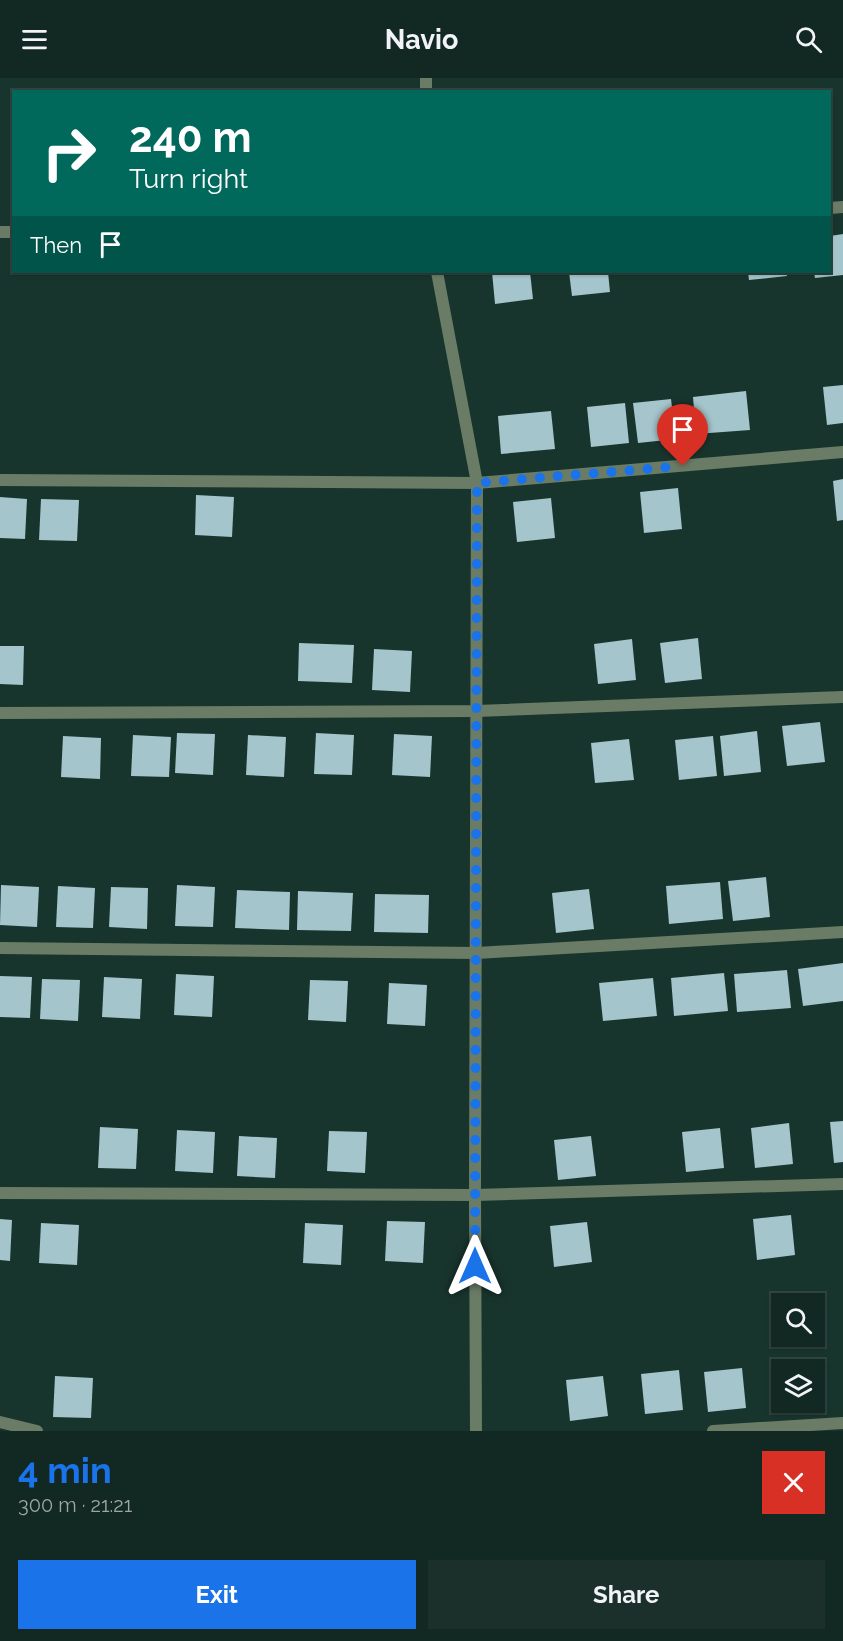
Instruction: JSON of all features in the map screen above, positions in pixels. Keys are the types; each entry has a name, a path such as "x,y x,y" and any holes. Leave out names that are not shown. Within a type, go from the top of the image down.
{"street":[{"path":"437,273 477,483 476,1431"},
{"path":"0,480 477,483 843,452"},
{"path":"0,713 477,711 843,697"},
{"path":"0,948 477,953 843,932"},
{"path":"0,1193 475,1195 843,1184"},
{"path":"0,1422 37,1431"},
{"path":"713,1431 843,1423"}],"building":[{"path":"843,234 843,275 815,278 814,273 831,273 831,236"},
{"path":"492,273 530,273 533,299 495,304"},
{"path":"569,273 608,273 610,292 572,296"},
{"path":"748,273 786,273 787,276 749,280"},
{"path":"843,385 843,423 827,425 823,387"},
{"path":"746,391 750,430 696,434 693,397"},
{"path":"671,399 676,439 638,443 633,403"},
{"path":"625,403 629,443 591,447 587,407"},
{"path":"551,411 555,449 501,454 498,416"},
{"path":"843,479 843,520 837,521 833,481"},
{"path":"678,488 682,529 644,533 640,492"},
{"path":"196,495 234,497 232,537 195,535"},
{"path":"0,497 27,499 25,539 0,538"},
{"path":"551,498 555,538 517,542 513,502"},
{"path":"41,499 79,500 77,541 39,540"},
{"path":"698,638 702,679 665,683 660,643"},
{"path":"632,639 636,680 598,684 594,644"},
{"path":"299,643 354,645 352,683 298,681"},
{"path":"0,646 24,646 23,685 0,684"},
{"path":"374,649 412,651 410,692 372,690"},
{"path":"820,722 825,762 787,766 782,726"},
{"path":"757,731 761,772 724,776 720,736"},
{"path":"177,733 215,734 213,775 175,773"},
{"path":"316,733 354,735 352,775 314,774"},
{"path":"394,734 432,736 430,777 392,775"},
{"path":"133,735 171,737 169,777 131,776"},
{"path":"248,735 286,737 284,777 246,775"},
{"path":"63,736 101,738 100,779 61,777"},
{"path":"713,736 717,776 679,780 675,740"},
{"path":"629,739 634,780 595,783 591,743"},
{"path":"766,877 770,917 733,921 728,881"},
{"path":"720,882 723,919 669,924 666,886"},
{"path":"1,885 39,887 37,927 0,925"},
{"path":"177,885 215,887 213,927 175,926"},
{"path":"58,886 95,888 93,928 56,927"},
{"path":"111,887 148,888 147,929 109,927"},
{"path":"589,889 594,929 556,933 552,893"},
{"path":"237,890 290,892 289,930 235,928"},
{"path":"298,891 353,893 351,931 297,930"},
{"path":"375,894 429,895 428,933 374,932"},
{"path":"843,963 843,1001 803,1006 798,969"},
{"path":"787,970 791,1008 737,1012 734,974"},
{"path":"724,973 728,1011 674,1016 671,978"},
{"path":"176,974 214,976 212,1017 174,1015"},
{"path":"0,976 32,977 30,1018 0,1017"},
{"path":"104,977 142,979 140,1019 102,1017"},
{"path":"653,978 657,1016 603,1021 599,983"},
{"path":"42,979 80,980 78,1021 40,1019"},
{"path":"310,980 348,981 346,1022 308,1020"},
{"path":"389,983 427,985 425,1026 387,1024"},
{"path":"843,1121 843,1162 834,1163 830,1122"},
{"path":"789,1123 793,1164 755,1168 751,1128"},
{"path":"100,1127 138,1129 136,1169 98,1168"},
{"path":"720,1128 724,1168 686,1172 682,1132"},
{"path":"177,1130 215,1132 213,1173 175,1171"},
{"path":"329,1131 367,1132 365,1173 327,1171"},
{"path":"239,1136 277,1138 275,1178 237,1176"},
{"path":"591,1136 596,1176 558,1180 554,1140"},
{"path":"791,1215 795,1255 757,1260 753,1219"},
{"path":"0,1219 12,1220 10,1261 0,1260"},
{"path":"387,1221 425,1222 423,1263 385,1261"},
{"path":"587,1222 592,1262 554,1267 550,1226"},
{"path":"41,1223 79,1225 77,1265 39,1263"},
{"path":"305,1223 343,1225 341,1265 303,1263"},
{"path":"742,1368 746,1408 708,1412 704,1372"},
{"path":"679,1370 683,1410 645,1414 641,1374"},
{"path":"55,1376 93,1378 91,1418 53,1417"},
{"path":"603,1376 608,1416 570,1421 566,1380"}],"route":[{"path":"475,1266 477,483 683,466"}]}
